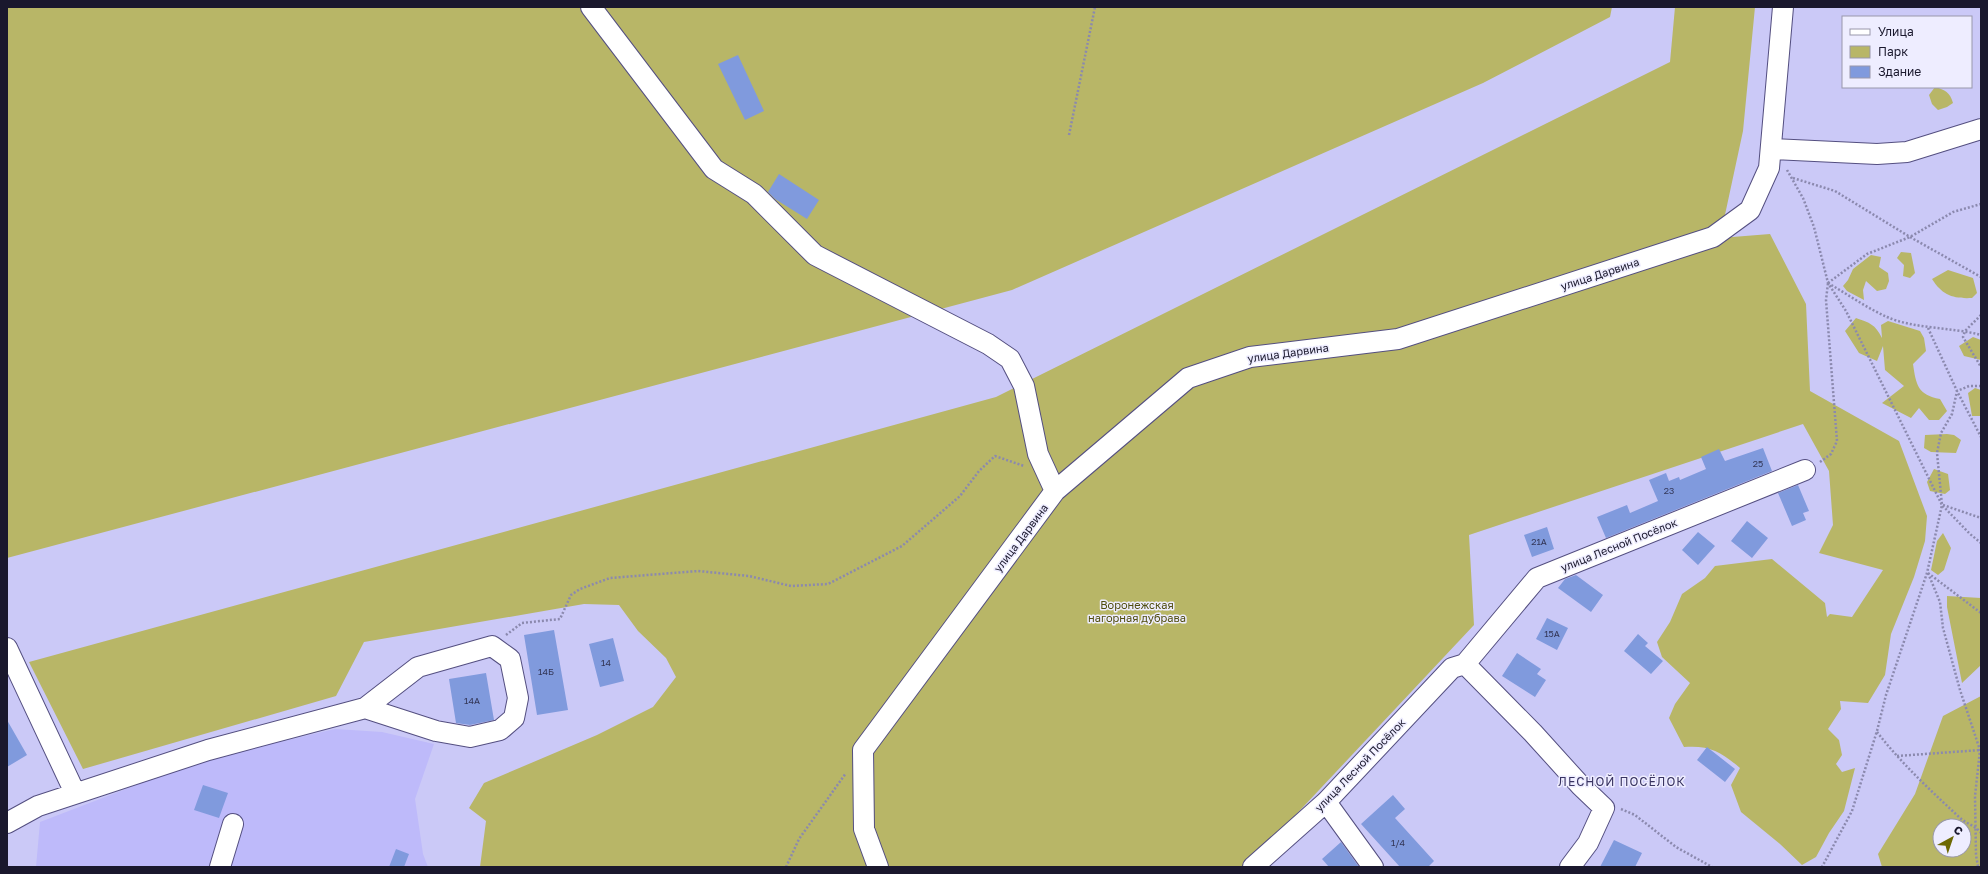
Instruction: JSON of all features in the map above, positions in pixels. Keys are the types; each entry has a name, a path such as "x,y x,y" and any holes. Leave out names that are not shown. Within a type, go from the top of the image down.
{"street":[{"path":"591,7 714,169 754,194 815,255 988,344 1010,359 1024,386 1038,454 1055,491"},
{"name":"улица Дарвина","path":"863,750 1055,491 1188,378 1250,357 1398,339 1713,237 1750,210 1769,168 1783,7"},
{"path":"1771,149 1877,154 1907,152 1981,129"},
{"name":"улица Лесной Посёлок","path":"1253,867 1326,802 1452,668 1465,664 1536,578 1805,470"},
{"path":"7,823 38,806 74,793 208,750 365,708 418,668 492,646 510,659 518,698 514,718 500,730 470,736 436,731 365,708"},
{"path":"7,648 74,793"},
{"path":"1465,664 1533,733 1581,786 1604,808 1588,843 1570,867"},
{"path":"863,750 864,829 878,867"},
{"path":"1326,802 1373,867"},
{"path":"220,867 233,824"}],"path":[{"path":"1069,135 1095,7"},
{"path":"1771,149 1792,178 1814,227 1828,283 1846,311 1942,505 1970,534 1981,543"},
{"path":"1792,178 1835,191 1910,237 1981,277"},
{"path":"1805,470 1822,461 1831,454 1836,441 1826,300 1828,283 1866,254 1910,237 1953,212 1981,204"},
{"path":"1828,283 1888,318 1927,327 1965,331 1981,335"},
{"path":"1981,315 1965,331 1963,338 1981,367"},
{"path":"1927,327 1957,391 1981,437"},
{"path":"1957,391 1969,386 1981,386"},
{"path":"1822,867 1852,811 1877,731 1886,695 1927,573 1942,505 1937,453 1941,433 1952,414 1957,391"},
{"path":"492,646 522,623 560,619 571,595 580,589 610,578 698,571 749,576 791,586 828,584 902,546 960,496 979,471 995,456 1028,467"},
{"path":"1942,505 1981,518"},
{"path":"1927,573 1981,614"},
{"path":"1927,573 1940,602 1942,628 1960,690 1981,749 1975,796 1977,828 1976,855 1978,867"},
{"path":"1877,731 1896,756 1961,819 1977,828 1981,833"},
{"path":"1896,756 1981,749"},
{"path":"786,867 799,839 863,750"},
{"path":"1604,808 1622,809 1635,815 1676,847 1712,867"}],"shaded area":[{"path":"335,729 382,732 434,744 415,799 423,854 428,867 36,867 40,822 199,761"}],"green space":[{"path":"7,7 1612,7 1610,17 1483,83 1012,290 7,558"},
{"name":"Воронежская нагорная дубрава","path":"1675,7 1755,7 1743,131 1720,238 1770,234 1806,304 1810,391 1899,441 1927,516 1925,541 1914,577 1891,634 1885,675 1868,703 1840,701 1841,709 1828,729 1839,740 1842,755 1836,764 1842,772 1855,768 1844,811 1829,833 1816,857 1802,865 1780,844 1741,812 1731,785 1740,768 1715,751 1701,747 1684,747 1669,718 1675,704 1690,683 1662,657 1657,642 1670,622 1682,594 1705,578 1715,566 1772,559 1825,603 1827,617 1830,614 1852,617 1883,570 1819,553 1833,525 1829,471 1803,424 1469,535 1474,625 1258,855 1244,867 480,867 486,821 469,808 484,783 597,735 653,707 676,677 666,658 638,631 619,605 584,604 364,642 336,696 83,769 29,662 996,397 1670,62"},
{"path":"1934,88 1942,89 1947,92 1953,103 1938,110 1932,104 1929,95"},
{"path":"1901,252 1911,253 1915,273 1910,278 1903,276 1904,265 1897,258"},
{"path":"1871,255 1881,257 1879,267 1888,273 1889,281 1886,289 1877,291 1866,281 1863,290 1864,300 1847,291 1843,286 1848,280 1853,269"},
{"path":"1948,270 1973,278 1977,293 1972,298 1959,298 1949,295 1940,289 1932,279"},
{"path":"1856,318 1872,325 1882,338 1881,325 1888,321 1920,331 1924,338 1926,351 1913,364 1915,378 1919,388 1927,395 1940,399 1947,411 1939,420 1929,420 1919,408 1911,418 1882,403 1904,386 1885,370 1883,346 1877,361 1859,353 1845,331"},
{"path":"1973,337 1981,340 1981,360 1964,356 1959,346"},
{"path":"1975,388 1981,390 1980,416 1972,416 1968,393"},
{"path":"1925,435 1954,435 1961,440 1956,453 1931,452 1924,448"},
{"path":"1934,469 1948,474 1950,490 1945,494 1930,491 1927,482"},
{"path":"1943,533 1951,548 1944,570 1938,575 1931,570 1937,541"},
{"path":"1947,596 1981,598 1981,665 1962,683 1947,607"},
{"path":"1981,696 1981,867 1882,867 1878,854 1915,794 1943,716"}],"building":[{"path":"738,55 764,111 745,120 718,64"},
{"path":"779,174 819,200 807,219 775,199 768,192"},
{"path":"1763,448 1772,471 1606,538 1597,517 1627,505 1630,513 1658,501 1649,480 1666,473 1669,481 1679,477 1680,480 1706,469 1701,457 1719,449 1725,461"},
{"path":"1798,485 1809,511 1803,513 1806,520 1792,526 1778,493"},
{"path":"1747,521 1768,538 1752,558 1731,541"},
{"path":"1547,527 1554,549 1532,557 1524,535"},
{"path":"1698,532 1715,546 1698,565 1682,550"},
{"path":"1576,575 1603,595 1591,612 1558,588 1565,579"},
{"path":"1547,618 1568,628 1557,650 1536,639"},
{"path":"554,630 568,710 537,715 524,635"},
{"path":"1638,634 1648,643 1645,646 1663,661 1651,674 1624,651"},
{"path":"613,638 624,681 600,687 589,644"},
{"path":"1517,653 1541,669 1537,674 1546,680 1535,697 1502,676"},
{"path":"486,673 494,720 470,725 456,723 449,679"},
{"path":"7,720 27,755 7,767"},
{"path":"1707,747 1735,769 1725,782 1697,760"},
{"path":"203,785 228,793 219,818 194,810"},
{"path":"1393,795 1405,809 1395,818 1434,861 1428,867 1400,867 1361,824"},
{"path":"1614,840 1642,853 1635,867 1600,867"},
{"path":"1341,842 1359,867 1329,867 1322,859"},
{"path":"396,849 409,854 404,867 389,867"}],"district":[{"name":"ЛЕСНОЙ ПОСЁЛОК","path":"1622,782"}]}
